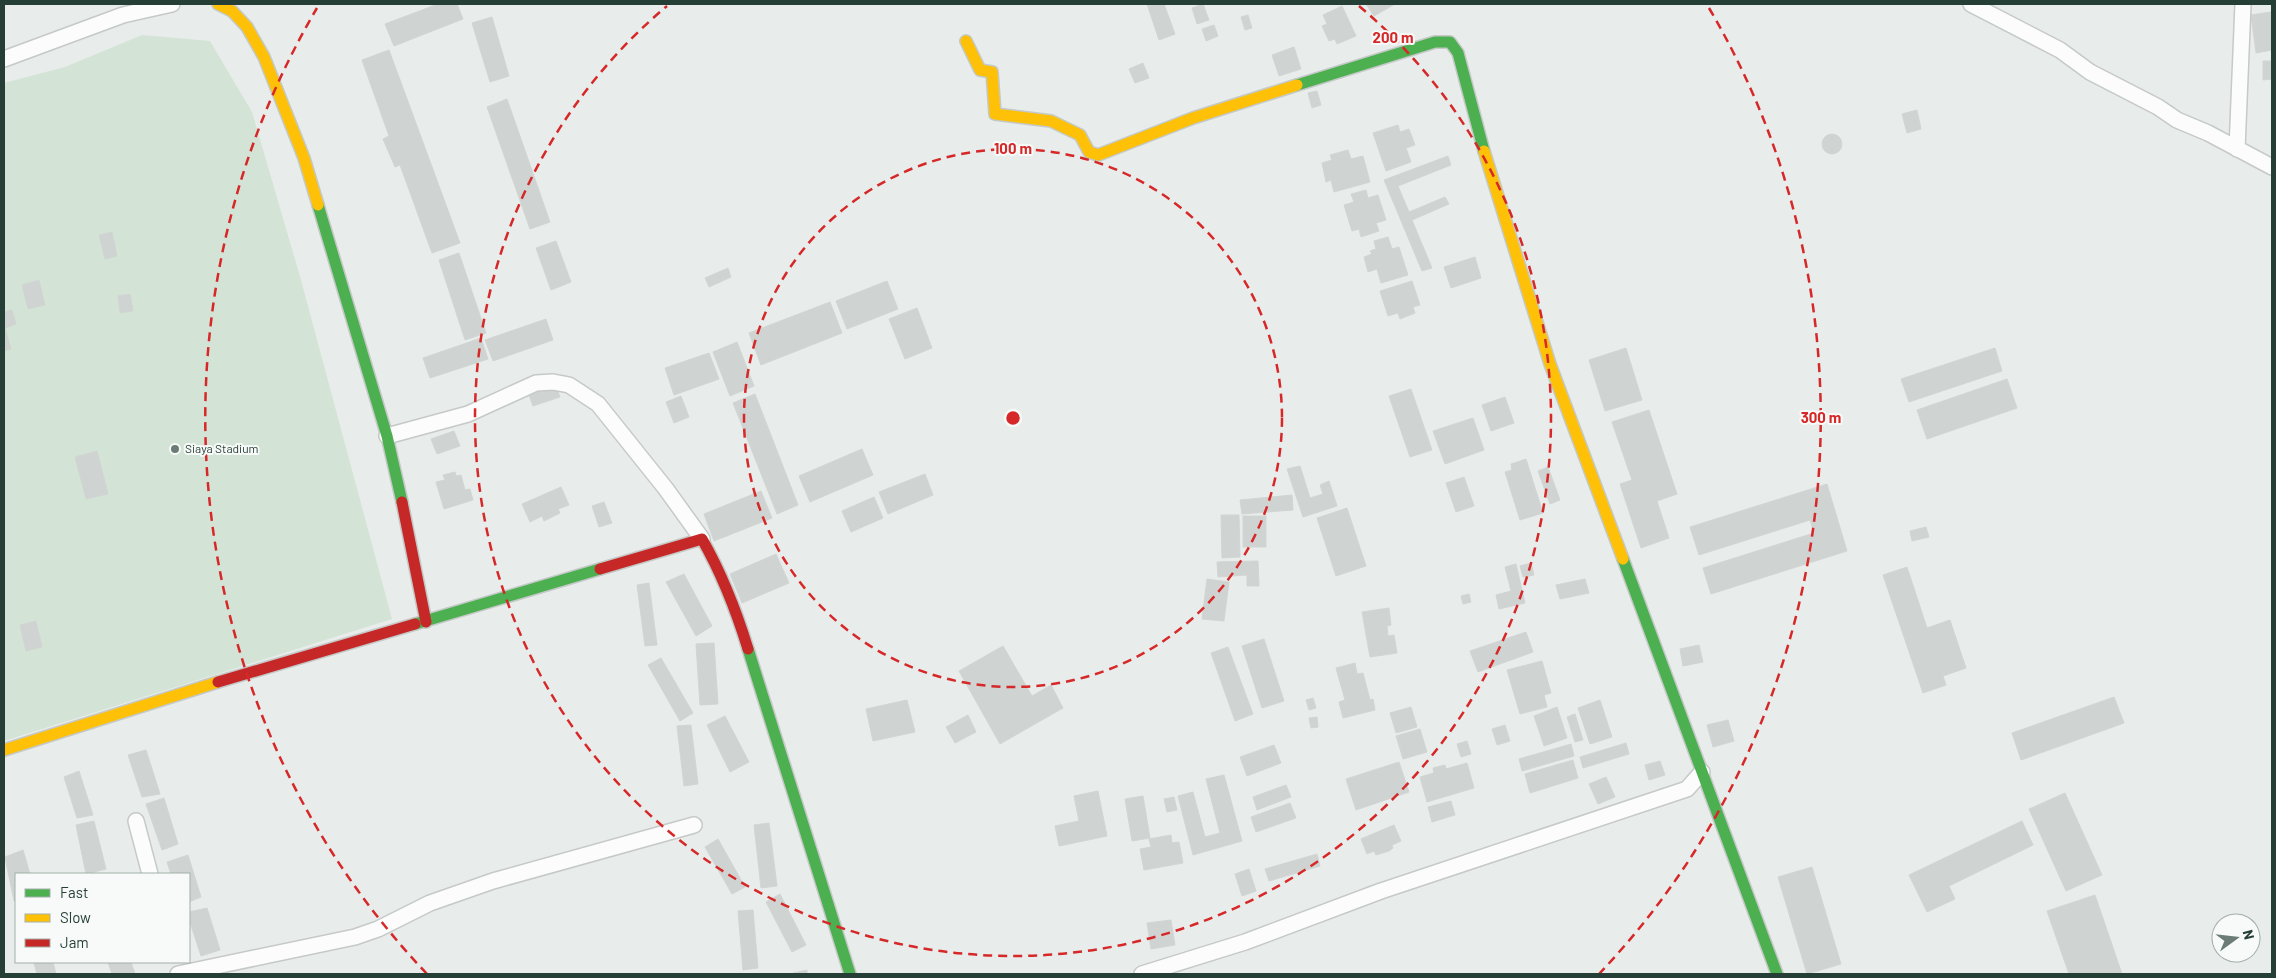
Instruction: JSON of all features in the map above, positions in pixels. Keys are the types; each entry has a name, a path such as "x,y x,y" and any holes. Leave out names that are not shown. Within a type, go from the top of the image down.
{"street":[{"path":"4,59 123,15 172,4"},
{"path":"218,4 232,11 247,27 264,57 289,116 307,167 386,436 414,556 426,622"},
{"path":"1971,4 2060,50 2090,72 2158,107 2177,120 2208,132 2272,168"},
{"path":"2237,148 2243,4"},
{"path":"966,41 971,55 980,70 992,72 995,114 1051,121 1080,135 1089,152 1098,155 1193,118 1435,42 1450,42 1461,60 1494,187 1550,364 1777,974"},
{"path":"386,436 468,414 536,383 553,382 569,384 598,404 666,489 702,539 717,565 734,604 850,974"},
{"path":"4,750 192,690 702,539"},
{"path":"1142,974 1246,942 1381,891 1687,789 1702,772"},
{"path":"136,821 150,873"},
{"path":"178,974 355,936 378,929 430,903 493,881 694,825"}],"green space":[{"name":"Siaya Stadium","path":"142,35 210,41 252,112 301,280 392,619 4,741 4,83 65,67"}],"building":[{"path":"438,4 457,4 463,19 394,46 385,24"},
{"path":"1147,4 1164,4 1175,34 1159,40"},
{"path":"1203,4 1209,20 1197,24 1192,8"},
{"path":"1366,4 1395,4 1374,16"},
{"path":"1342,6 1356,36 1337,44 1335,39 1329,41 1322,26 1327,24 1323,15"},
{"path":"2271,12 2272,50 2256,53 2251,15"},
{"path":"1248,15 1252,28 1245,30 1241,17"},
{"path":"492,17 509,76 490,82 472,23"},
{"path":"1214,25 1218,36 1206,41 1202,29"},
{"path":"1294,47 1301,69 1279,76 1272,55"},
{"path":"389,50 460,243 432,253 400,165 395,167 383,139 389,136 362,60"},
{"path":"2263,61 2272,61 2272,79 2263,80"},
{"path":"1143,63 1149,78 1135,83 1129,69"},
{"path":"1317,91 1321,105 1312,108 1308,93"},
{"path":"507,99 550,222 530,229 487,107"},
{"path":"1917,110 1921,129 1907,133 1902,114"},
{"path":"1398,125 1400,132 1409,129 1415,145 1406,148 1411,162 1386,171 1373,133"},
{"path":"1828,134 1836,134 1842,140 1842,148 1836,154 1828,154 1822,148 1822,140"},
{"path":"1348,150 1351,159 1363,156 1370,182 1334,192 1331,180 1326,182 1322,163 1332,160 1330,155"},
{"path":"1448,156 1451,165 1398,186 1409,212 1445,197 1449,204 1412,220 1432,268 1422,271 1384,180"},
{"path":"1366,190 1368,198 1378,195 1386,220 1376,223 1379,231 1361,237 1359,229 1352,231 1344,205 1354,202 1351,194"},
{"path":"112,232 117,256 105,259 99,235"},
{"path":"1388,237 1392,249 1399,247 1408,275 1381,283 1377,269 1368,272 1364,257 1372,254 1370,251 1376,249 1374,241"},
{"path":"556,241 571,282 551,290 536,248"},
{"path":"459,253 486,333 465,340 439,260"},
{"path":"1475,257 1481,278 1451,288 1444,267"},
{"path":"728,268 731,277 709,287 705,278"},
{"path":"39,280 45,305 28,309 22,285"},
{"path":"887,281 898,309 847,329 836,301"},
{"path":"1412,281 1420,305 1413,307 1415,313 1400,319 1398,313 1388,316 1380,291"},
{"path":"130,294 133,311 120,313 118,296"},
{"path":"830,302 842,333 761,365 749,333"},
{"path":"917,308 932,348 905,359 889,319"},
{"path":"12,310 16,324 5,328 11,349 4,351 4,312"},
{"path":"546,319 553,340 493,361 485,340"},
{"path":"481,338 488,359 430,378 423,358"},
{"path":"737,342 754,386 730,396 713,352"},
{"path":"1626,348 1642,400 1605,411 1589,360"},
{"path":"1995,348 2002,371 1909,402 1901,379"},
{"path":"709,353 719,379 674,395 665,368"},
{"path":"2007,379 2017,408 1927,439 1917,410"},
{"path":"556,386 560,397 533,406 529,395"},
{"path":"1411,389 1432,450 1410,457 1389,396"},
{"path":"755,394 798,505 777,514 733,403"},
{"path":"681,396 689,417 674,423 666,402"},
{"path":"1505,397 1514,423 1491,431 1482,405"},
{"path":"1649,410 1677,494 1657,501 1669,538 1641,548 1620,484 1632,480 1612,422"},
{"path":"1473,418 1484,450 1445,464 1433,431"},
{"path":"454,431 460,446 437,454 431,439"},
{"path":"862,449 873,475 810,502 799,476"},
{"path":"97,451 108,494 86,499 75,457"},
{"path":"1526,459 1543,513 1520,520 1505,472 1512,470 1511,464"},
{"path":"1300,466 1310,498 1323,494 1320,485 1329,481 1337,506 1303,517 1287,469"},
{"path":"1548,467 1560,500 1550,504 1538,471"},
{"path":"455,472 456,476 461,475 465,490 470,489 473,500 444,509 436,482 445,480 443,475"},
{"path":"925,474 933,495 888,514 879,492"},
{"path":"1464,477 1474,506 1456,512 1446,483"},
{"path":"1827,484 1847,551 1711,594 1703,568 1814,533 1810,520 1699,555 1690,527"},
{"path":"561,487 569,505 558,509 560,513 544,521 542,516 530,522 522,504"},
{"path":"761,491 772,518 714,541 704,514"},
{"path":"1292,495 1293,510 1242,514 1240,500"},
{"path":"874,497 883,518 851,532 842,511"},
{"path":"604,502 612,523 599,527 592,506"},
{"path":"1347,508 1366,566 1336,576 1317,518"},
{"path":"1221,515 1239,515 1240,557 1222,558"},
{"path":"1243,516 1266,516 1266,547 1243,547"},
{"path":"1926,527 1929,537 1912,541 1910,531"},
{"path":"776,554 789,583 742,603 730,574"},
{"path":"1258,561 1259,586 1247,586 1247,575 1218,577 1217,562"},
{"path":"1531,563 1534,575 1523,577 1520,566"},
{"path":"1516,564 1525,603 1499,609 1496,595 1511,591 1505,567"},
{"path":"1907,567 1927,628 1950,620 1966,668 1943,676 1946,685 1923,693 1883,575"},
{"path":"684,574 712,626 696,636 666,582"},
{"path":"1207,579 1229,582 1224,621 1202,619"},
{"path":"1585,579 1589,593 1560,599 1556,585"},
{"path":"649,583 657,645 645,646 637,585"},
{"path":"1469,594 1471,602 1463,604 1461,596"},
{"path":"1389,608 1391,625 1387,626 1388,636 1394,635 1397,653 1370,657 1362,612"},
{"path":"36,621 42,647 26,651 20,625"},
{"path":"1526,632 1533,652 1478,672 1470,651"},
{"path":"1264,639 1284,701 1262,708 1242,646"},
{"path":"714,643 718,704 700,705 696,644"},
{"path":"1699,645 1703,662 1683,666 1680,649"},
{"path":"1003,646 1032,696 1051,685 1063,708 1000,744 959,671"},
{"path":"1228,647 1253,714 1235,721 1211,653"},
{"path":"661,658 693,713 680,721 648,665"},
{"path":"1542,661 1551,693 1544,695 1547,707 1520,714 1507,670"},
{"path":"1355,663 1357,674 1363,673 1370,700 1373,699 1375,710 1343,718 1339,702 1345,700 1336,668"},
{"path":"2114,697 2124,723 2021,760 2012,733"},
{"path":"1313,698 1316,708 1309,710 1306,700"},
{"path":"907,700 915,732 873,741 866,709"},
{"path":"1600,700 1612,737 1590,744 1578,708"},
{"path":"1411,707 1417,727 1396,733 1390,713"},
{"path":"1557,707 1567,738 1544,746 1534,716"},
{"path":"1575,714 1583,740 1575,742 1567,717"},
{"path":"968,715 976,732 955,743 946,727"},
{"path":"725,716 749,762 730,772 707,725"},
{"path":"1317,717 1318,727 1311,728 1309,718"},
{"path":"1728,720 1734,741 1713,747 1707,725"},
{"path":"691,725 698,784 684,786 677,726"},
{"path":"1505,725 1510,741 1497,745 1492,729"},
{"path":"1420,729 1427,752 1403,759 1396,736"},
{"path":"1467,741 1471,754 1461,757 1457,744"},
{"path":"1626,743 1629,754 1583,768 1580,757"},
{"path":"1571,744 1574,756 1522,771 1519,759"},
{"path":"1274,745 1281,763 1247,776 1240,757"},
{"path":"146,750 160,794 142,797 128,755"},
{"path":"1573,760 1578,778 1530,793 1525,774"},
{"path":"1660,761 1665,775 1649,780 1645,765"},
{"path":"1399,762 1409,792 1356,810 1346,779"},
{"path":"1467,763 1474,788 1427,802 1420,777 1434,773 1433,768 1445,765 1446,769"},
{"path":"79,771 93,815 77,818 64,777"},
{"path":"1224,775 1242,841 1193,855 1178,796 1193,792 1205,837 1220,833 1206,779"},
{"path":"1606,777 1615,797 1598,804 1589,784"},
{"path":"1286,785 1291,797 1257,810 1253,797"},
{"path":"1098,791 1107,836 1059,846 1055,826 1079,821 1074,796"},
{"path":"2065,793 2102,875 2066,891 2029,809"},
{"path":"1143,796 1150,838 1132,841 1125,799"},
{"path":"1174,797 1177,810 1167,812 1164,799"},
{"path":"164,798 178,844 162,850 146,804"},
{"path":"1451,801 1455,815 1432,822 1428,807"},
{"path":"1290,803 1296,818 1256,832 1251,817"},
{"path":"94,821 106,869 86,873 76,825"},
{"path":"2022,821 2033,845 1949,886 1955,899 1927,912 1909,875"},
{"path":"769,823 777,886 761,888 754,825"},
{"path":"1394,825 1401,841 1392,845 1393,848 1389,851 1376,855 1374,851 1367,854 1361,839"},
{"path":"1171,835 1172,843 1179,842 1183,863 1144,870 1140,849 1151,847 1149,839"},
{"path":"718,839 745,887 732,894 705,847"},
{"path":"23,850 30,873 15,873 14,901 5,857"},
{"path":"1317,854 1320,866 1269,881 1265,869"},
{"path":"188,855 201,897 190,902 190,873 171,873 167,862"},
{"path":"1812,867 1841,964 1807,974 1778,877"},
{"path":"1249,869 1256,891 1242,896 1235,874"},
{"path":"780,894 806,945 792,952 766,902"},
{"path":"2095,895 2122,974 2069,974 2047,911"},
{"path":"207,908 220,950 201,956 190,922 190,912"},
{"path":"753,910 758,968 743,970 738,911"},
{"path":"1171,920 1175,945 1151,949 1147,923"},
{"path":"34,963 53,963 56,974 37,974"},
{"path":"108,963 131,963 135,974 112,974"},
{"path":"807,970 807,974 793,974 793,973"}],"traffic: fast":[{"path":"1297,85 1435,42 1450,42 1458,53 1484,151"},
{"path":"318,205 387,436 402,502"},
{"path":"1623,559 1777,974"},
{"path":"415,624 600,569"},
{"path":"748,649 850,974"}],"traffic: slow":[{"path":"218,4 232,11 247,27 264,57 304,158 318,205"},
{"path":"966,41 980,70 992,72 995,114 1051,121 1080,135 1089,152 1098,155 1193,118 1297,85"},
{"path":"1484,151 1550,364 1623,559"},
{"path":"4,750 218,682"}],"traffic: jam":[{"path":"402,502 426,622"},
{"path":"600,569 702,539 728,592 748,649"},
{"path":"218,682 415,624"}],"place":[{"name":"Siaya Stadium","path":"175,449"}]}
